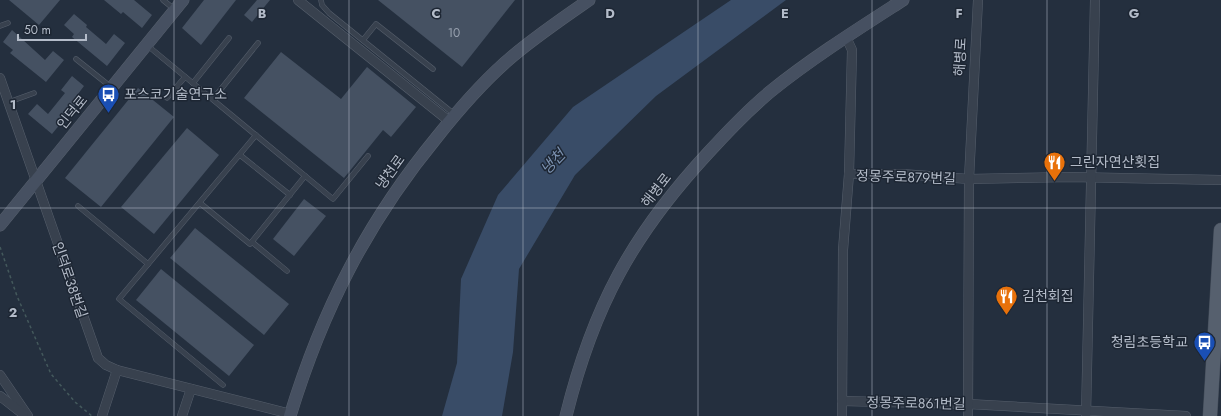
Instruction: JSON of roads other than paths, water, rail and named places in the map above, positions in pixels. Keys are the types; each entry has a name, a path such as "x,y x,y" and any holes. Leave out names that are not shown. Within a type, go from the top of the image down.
{"main road":[{"path":"1210,416 1221,230"}],"street":[{"path":"298,0 452,118"},
{"name":"냉천로","path":"291,415 317,336 351,264 388,200 452,118 512,56 589,0"},
{"name":"해병로","path":"566,416 580,362 600,312 635,245 662,206 716,144 754,106 790,76 903,0"},
{"name":"해병로","path":"973,92 978,0"},
{"path":"1086,413 1095,0"},
{"name":"인덕로","path":"0,225 179,5"},
{"path":"846,37 852,50 849,174"},
{"name":"인덕로38번길","path":"0,78 98,358 106,365 117,370 291,415"},
{"name":"정몽주로879번길","path":"969,179 973,92"},
{"name":"정몽주로879번길","path":"842,401 843,250 849,174 902,174 969,179 1091,178 1221,180"},
{"path":"968,416 969,179"},
{"path":"102,416 117,370"},
{"path":"0,375 27,416"},
{"path":"182,416 191,389"},
{"path":"0,396 27,416"},
{"path":"842,401 842,416"},
{"name":"정몽주로861번길","path":"842,401 968,404 1086,413 1186,416"}],"lane":[{"path":"163,0 179,5"},
{"path":"321,0 322,5 329,13 363,40 452,118"},
{"path":"0,26 8,23"},
{"path":"363,40 376,24 432,69"},
{"path":"193,83 229,38"},
{"path":"212,99 258,43"},
{"path":"146,44 333,199 368,156"},
{"path":"76,59 111,88"},
{"path":"167,98 185,77"},
{"path":"9,102 34,93"},
{"path":"223,385 119,299 256,135"},
{"path":"240,155 290,195"},
{"path":"252,242 305,176"},
{"path":"200,203 250,244 252,242 287,271"},
{"path":"78,206 148,264"}],"water":[{"name":"냉천","path":"731,0 786,0 656,96 575,175 519,269 513,352 502,416 442,416 457,363 461,279 498,195 573,107"}],"place":[{"name":"포스코기술연구소","path":"108,114"},
{"name":"그린자연산횟집","path":"1055,182"},
{"name":"김천회집","path":"1007,316"},
{"name":"청림초등학교","path":"1204,362"}]}
